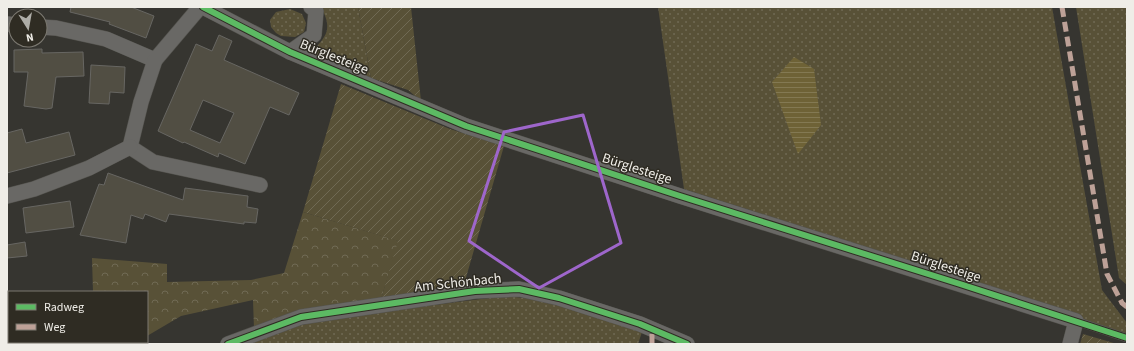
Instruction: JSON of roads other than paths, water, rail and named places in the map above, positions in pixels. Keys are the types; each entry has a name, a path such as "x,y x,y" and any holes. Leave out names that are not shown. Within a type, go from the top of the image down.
{"street":[{"path":"7,196 34,189 88,168 130,147 141,102 155,60 204,8 229,7"},
{"name":"Bürglesteige","path":"290,52 314,35 316,12 311,7"},
{"name":"Bürglesteige","path":"204,8 290,52 466,126 680,196 1076,321"},
{"path":"48,28 106,39 155,60"},
{"path":"130,147 153,162 260,185"},
{"name":"Am Schönbach","path":"228,344 301,317 475,291 519,289 559,298 640,324 687,344"},
{"path":"1070,344 1076,321"}],"lane":[{"path":"1076,321 1127,338"}]}
